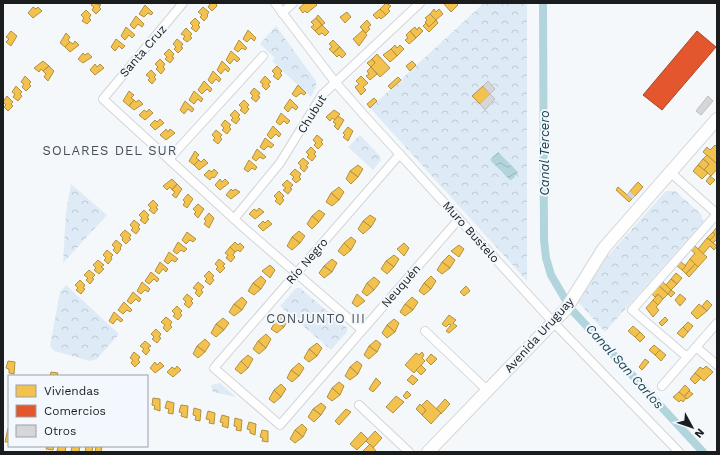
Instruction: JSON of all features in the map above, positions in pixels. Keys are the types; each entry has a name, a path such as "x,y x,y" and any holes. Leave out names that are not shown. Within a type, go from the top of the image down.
{"main road":[{"name":"Avenida Uruguay","path":"428,452 569,306 594,261 604,248 717,118"}],"street":[{"name":"Santa Cruz","path":"169,159 103,99 183,3"},
{"name":"Muro Bustelo","path":"275,3 335,82 553,322 678,452"},
{"path":"282,13 293,3"},
{"name":"Chubut","path":"234,219 280,163 322,95 420,3"},
{"path":"263,56 169,159 234,219 362,330"},
{"name":"Río Negro","path":"280,425 214,368 400,154"},
{"path":"670,172 717,214 632,310 687,357"},
{"name":"Neuquén","path":"280,425 459,219"},
{"path":"662,386 717,323"},
{"path":"425,331 487,390"},
{"path":"696,347 717,365"},
{"path":"359,404 409,452"}],"green space":[{"path":"484,3 527,3 527,281 370,108"},
{"path":"276,26 316,81 316,87 311,97 272,61 275,58 260,44"},
{"path":"360,135 380,156 381,160 373,170 348,147"},
{"path":"71,184 107,215 63,263 66,212"},
{"path":"666,191 675,191 701,214 703,222 605,332 578,302 578,299 599,266"},
{"path":"66,285 119,334 97,359 90,361 54,351 50,346 60,292"},
{"path":"296,288 300,288 347,328 347,332 331,350 280,306"},
{"path":"220,383 236,397 213,392 211,385"}],"water":[{"path":"498,152 518,172 513,179 510,180 490,160"}],"building: Viviendas":[{"path":"92,3 101,5 99,7 101,9 96,14 92,10 94,7 91,5"},
{"path":"208,3 216,3 217,6 212,11 208,7 210,4"},
{"path":"305,3 315,3 317,5 307,13 305,11 303,13 299,8"},
{"path":"386,3 391,6 388,9 390,11 386,15 380,9"},
{"path":"456,3 458,5 451,12 444,4"},
{"path":"145,5 153,13 151,15 148,13 144,17 139,14"},
{"path":"33,7 36,9 38,7 42,11 33,18 28,13"},
{"path":"203,7 209,12 204,21 200,17 202,15 198,12"},
{"path":"380,9 386,15 381,19 379,17 377,19 373,15"},
{"path":"434,9 436,12 439,9 443,14 436,20 430,14"},
{"path":"86,10 91,15 89,18 91,20 87,24 82,21 84,18 81,15"},
{"path":"347,12 351,17 345,23 340,17"},
{"path":"430,14 436,20 429,27 425,22 427,20 425,18"},
{"path":"318,15 325,23 322,25 316,18"},
{"path":"136,16 144,24 142,27 138,24 134,29 130,25"},
{"path":"195,18 200,23 198,25 200,27 196,32 191,28 193,26 190,23"},
{"path":"316,18 322,25 315,31 311,27 314,25 311,22"},
{"path":"367,20 371,25 368,27 370,29 366,33 360,27"},
{"path":"436,20 438,23 429,32 423,26 426,23 429,27"},
{"path":"322,25 329,32 325,36 322,33 319,35 315,31"},
{"path":"126,27 135,35 132,38 129,35 125,40 121,36"},
{"path":"415,27 417,30 419,27 423,31 416,38 410,31"},
{"path":"186,28 192,34 190,36 192,38 187,42 183,39 185,36 181,34"},
{"path":"248,30 256,38 254,41 251,38 247,42 243,39"},
{"path":"363,30 367,35 359,46 353,39"},
{"path":"11,31 17,36 11,46 6,42 9,39 6,37"},
{"path":"410,31 416,38 409,44 405,40 408,38 406,35"},
{"path":"66,33 70,37 68,40 70,42 65,47 60,43"},
{"path":"116,39 125,46 122,49 119,46 115,51 111,47"},
{"path":"177,39 183,44 181,47 183,48 178,53 174,49 176,47 173,44"},
{"path":"239,40 247,48 245,50 242,48 238,52 234,49"},
{"path":"333,40 340,47 333,53 329,49 332,47 329,44"},
{"path":"75,41 79,45 70,52 65,47 70,42 73,44"},
{"path":"395,45 397,48 400,45 404,49 397,56 391,49"},
{"path":"340,47 346,54 342,58 339,55 337,57 333,53"},
{"path":"169,49 174,54 172,57 174,58 170,63 165,59 167,57 164,54"},
{"path":"391,49 397,56 390,62 383,55"},
{"path":"231,51 240,59 237,62 234,59 230,64 226,60"},
{"path":"83,53 85,55 88,53 92,57 83,63 78,59"},
{"path":"377,54 390,68 380,77 371,67 375,63 372,59"},
{"path":"160,59 165,64 163,67 165,69 161,74 156,69 158,67 155,64"},
{"path":"372,59 375,63 371,67 367,63"},
{"path":"43,61 49,66 43,71 41,69 39,72 34,68"},
{"path":"222,61 230,69 228,72 225,69 221,74 217,70"},
{"path":"412,61 416,65 410,71 406,66"},
{"path":"95,64 97,67 100,64 104,68 95,75 90,70"},
{"path":"49,66 54,71 48,81 44,77 46,74 43,71"},
{"path":"277,66 282,71 280,73 282,75 278,80 273,76 275,74 272,71"},
{"path":"371,67 377,74 370,80 366,76 369,74 367,71"},
{"path":"151,70 156,75 154,77 156,79 152,84 148,80 150,78 146,75"},
{"path":"213,71 221,79 219,82 216,79 212,84 208,80"},
{"path":"25,76 31,82 29,84 31,86 26,91 22,87 24,84 21,82"},
{"path":"265,76 271,82 268,84 270,86 266,90 260,82"},
{"path":"361,76 368,83 363,87 366,90 361,95 355,87 359,84 356,81"},
{"path":"398,77 401,80 391,89 388,86"},
{"path":"204,81 212,89 210,92 207,89 202,94 198,90"},
{"path":"298,85 306,93 304,95 301,93 296,97 292,94"},
{"path":"16,86 22,92 20,94 22,96 18,101 13,97 15,94 12,92"},
{"path":"483,86 490,94 480,104 472,96"},
{"path":"254,88 260,93 258,96 260,97 256,102 251,98 253,96 250,93"},
{"path":"129,91 134,95 131,98 134,100 129,106 123,101"},
{"path":"194,91 203,99 201,102 198,99 194,104 189,100"},
{"path":"7,96 13,102 11,104 13,106 8,111 4,107 6,105 3,102"},
{"path":"374,98 377,101 370,108 367,104"},
{"path":"290,99 298,107 296,110 292,107 288,112 284,108"},
{"path":"134,100 136,102 139,100 143,104 134,110 129,106"},
{"path":"244,100 249,105 247,107 249,109 245,114 240,110 242,108 239,105"},
{"path":"185,101 194,109 192,112 188,109 184,114 180,110"},
{"path":"149,109 153,113 145,120 139,115 144,110 147,112"},
{"path":"235,110 240,115 238,117 240,119 236,124 231,120 233,118 230,115"},
{"path":"334,110 340,114 335,120 332,118 330,121 326,117"},
{"path":"281,113 290,121 287,124 284,121 280,125 276,122"},
{"path":"338,116 344,120 338,130 334,126 336,124 333,122"},
{"path":"160,119 164,123 155,130 150,125 155,120 157,122"},
{"path":"225,120 231,125 229,127 231,129 227,134 222,130 224,128 221,125"},
{"path":"273,126 281,134 279,137 276,134 271,139 267,135"},
{"path":"348,127 353,131 348,141 343,137 345,135 343,133"},
{"path":"166,129 168,132 170,129 175,133 166,140 160,135"},
{"path":"216,130 222,135 220,137 222,139 218,144 213,140 215,138 212,135"},
{"path":"317,135 323,140 321,142 323,144 318,149 314,145 316,143 313,140"},
{"path":"265,138 274,145 271,148 268,146 264,150 260,147"},
{"path":"715,145 717,147 717,164 703,152 707,147 710,150"},
{"path":"311,147 316,152 314,154 316,156 312,161 307,157 309,155 306,152"},
{"path":"257,149 266,157 263,159 260,157 256,161 252,158"},
{"path":"195,151 199,155 196,158 199,160 194,165 189,161"},
{"path":"707,155 717,164 717,169 711,176 704,170 709,164 703,159"},
{"path":"303,158 309,163 304,172 298,163"},
{"path":"204,159 208,163 199,170 194,165 199,160 201,162"},
{"path":"703,159 709,164 704,170 698,165"},
{"path":"249,160 257,167 255,170 252,168 248,172 244,169"},
{"path":"358,165 363,169 358,177 350,171"},
{"path":"698,165 708,173 702,179 693,171"},
{"path":"214,169 218,173 210,180 204,175 209,170 212,172"},
{"path":"295,169 301,174 299,177 301,179 296,183 292,179 294,177 290,174"},
{"path":"350,171 358,177 351,184 346,179"},
{"path":"710,176 715,180 710,185 706,181"},
{"path":"172,179 177,184 172,190 170,187 167,190 163,186"},
{"path":"220,179 222,182 225,179 229,183 220,190 215,185"},
{"path":"287,180 293,185 288,194 283,190 286,188 282,185"},
{"path":"638,182 643,187 635,196 630,191"},
{"path":"177,184 182,189 176,198 172,195 175,192 172,190"},
{"path":"339,187 344,192 339,200 331,193"},
{"path":"618,187 632,199 629,202 616,190"},
{"path":"231,189 233,191 235,189 240,192 231,199 226,195"},
{"path":"279,191 284,196 282,198 284,200 280,205 275,201 277,199 274,196"},
{"path":"331,193 339,200 332,206 326,202"},
{"path":"188,194 193,199 187,208 183,205 185,202 183,200"},
{"path":"153,200 158,205 156,208 158,209 154,214 149,210 151,208 148,205"},
{"path":"198,204 204,209 198,218 194,214 196,212 193,209"},
{"path":"259,208 264,212 255,219 249,214 254,209 257,211"},
{"path":"144,210 149,215 147,218 149,219 145,224 140,220 142,218 139,215"},
{"path":"319,210 325,214 319,222 312,216"},
{"path":"209,213 214,218 209,228 204,224 206,221 204,219"},
{"path":"370,215 376,219 371,227 363,221"},
{"path":"312,216 319,222 312,229 307,224"},
{"path":"134,220 140,225 138,227 140,229 136,234 131,230 133,228 130,225"},
{"path":"268,220 272,224 263,231 258,226 263,221 265,223"},
{"path":"363,221 371,227 363,234 358,229"},
{"path":"716,228 717,239 713,243 710,240 715,235 713,232"},
{"path":"125,230 131,235 129,238 131,239 126,244 120,235"},
{"path":"299,231 305,236 300,243 292,237"},
{"path":"187,232 196,239 193,242 190,240 186,244 182,240"},
{"path":"713,232 715,235 710,240 707,238"},
{"path":"292,237 300,243 292,250 287,246"},
{"path":"351,237 356,241 351,250 344,243"},
{"path":"707,238 717,246 714,250 710,246 703,254 698,249"},
{"path":"116,240 122,245 117,254 113,250 115,248 112,245"},
{"path":"178,242 187,249 184,252 181,250 177,254 173,251"},
{"path":"235,242 238,245 240,243 244,247 240,252 238,250 235,252 230,247"},
{"path":"344,243 351,250 344,256 338,251"},
{"path":"404,243 409,248 404,256 397,249"},
{"path":"459,245 464,249 459,257 451,251"},
{"path":"695,246 707,257 698,267 690,259 695,253 691,250"},
{"path":"230,247 235,252 233,255 235,257 231,262 226,258 228,255 225,253"},
{"path":"107,250 113,255 108,264 104,260 106,258 103,255"},
{"path":"169,252 178,259 175,262 172,260 168,264 164,261"},
{"path":"394,255 399,259 394,267 386,261"},
{"path":"449,255 455,260 450,268 442,262"},
{"path":"219,259 225,264 223,266 225,268 220,273 216,269 218,267 215,264"},
{"path":"332,259 337,263 332,272 324,266"},
{"path":"690,259 695,264 686,274 682,270"},
{"path":"98,260 104,265 101,267 104,269 99,274 94,270 96,268 93,265"},
{"path":"386,261 394,267 387,274 381,269"},
{"path":"160,262 168,269 166,272 163,269 159,274 155,271"},
{"path":"442,262 450,268 442,274 437,270"},
{"path":"681,262 686,266 682,270 677,266"},
{"path":"695,264 698,267 689,277 686,274"},
{"path":"270,265 275,270 270,278 262,271"},
{"path":"324,266 332,272 324,278 319,273"},
{"path":"89,270 95,275 90,284 86,280 88,278 84,275"},
{"path":"209,271 214,276 212,278 214,280 210,285 205,281 207,279 204,276"},
{"path":"151,272 159,279 157,282 154,279 149,284 145,281"},
{"path":"676,273 682,278 677,284 671,279"},
{"path":"261,276 266,281 261,289 253,283"},
{"path":"431,276 436,281 431,289 424,283"},
{"path":"374,277 380,282 374,290 367,283"},
{"path":"671,279 677,284 671,290 666,285"},
{"path":"80,280 85,285 83,288 85,289 81,294 76,290 78,288 75,285"},
{"path":"142,282 150,289 148,292 145,290 141,294 137,291"},
{"path":"198,282 204,287 201,290 203,292 199,297 195,293 197,290 193,288"},
{"path":"663,282 671,290 668,294 659,286"},
{"path":"253,283 261,289 254,295 248,291"},
{"path":"367,283 374,290 367,296 362,292"},
{"path":"424,283 431,289 424,295 419,291"},
{"path":"466,286 470,291 464,296 460,292"},
{"path":"659,286 668,294 663,299 658,294 655,297 652,294"},
{"path":"671,290 675,293 671,297 668,294"},
{"path":"133,292 141,299 139,302 136,299 131,304 127,301"},
{"path":"187,294 193,299 191,301 193,303 189,308 184,304 186,302 183,299"},
{"path":"357,294 365,301 357,307 352,303"},
{"path":"658,294 663,299 658,305 653,300"},
{"path":"680,294 686,299 680,306 675,300"},
{"path":"242,297 247,302 242,310 234,304"},
{"path":"412,297 418,302 413,310 405,304"},
{"path":"653,300 658,305 656,307 659,310 653,317 646,308"},
{"path":"707,300 712,305 707,311 702,306"},
{"path":"124,302 132,310 130,312 127,310 123,314 118,310"},
{"path":"234,304 242,310 234,316 229,312"},
{"path":"405,304 413,310 405,316 400,312"},
{"path":"699,304 707,311 697,319 691,313"},
{"path":"177,306 182,311 180,313 182,315 178,320 173,316 175,314 172,311"},
{"path":"114,312 123,320 121,322 117,319 113,324 109,321"},
{"path":"284,314 289,318 284,327 276,321"},
{"path":"449,315 456,320 453,323 457,326 449,333 446,331 451,325 449,324 446,327 442,324"},
{"path":"166,317 172,322 170,325 172,327 167,332 163,328 165,325 161,322"},
{"path":"665,317 668,320 662,326 659,323"},
{"path":"223,318 229,323 224,330 216,324"},
{"path":"394,319 399,323 395,332 387,325"},
{"path":"276,321 284,327 277,333 271,329"},
{"path":"688,322 693,326 688,332 683,327"},
{"path":"216,324 224,330 216,337 211,333"},
{"path":"387,325 395,332 387,338 382,333"},
{"path":"633,326 640,332 635,337 628,331"},
{"path":"683,327 688,332 683,338 677,333"},
{"path":"156,329 161,334 159,337 161,338 157,343 152,339 154,337 151,334"},
{"path":"640,332 645,337 640,342 635,337"},
{"path":"266,334 271,339 266,348 258,341"},
{"path":"205,339 210,344 205,352 197,346"},
{"path":"376,340 381,344 377,352 369,346"},
{"path":"145,341 151,346 148,348 150,350 146,355 142,351 144,349 140,346"},
{"path":"258,341 266,348 259,354 253,349"},
{"path":"317,343 322,348 317,356 309,349"},
{"path":"654,345 660,350 655,355 649,350"},
{"path":"197,346 205,352 198,358 193,354"},
{"path":"369,346 377,352 369,359 364,355"},
{"path":"309,349 317,356 309,362 304,358"},
{"path":"660,350 666,355 661,361 655,355"},
{"path":"134,352 140,357 138,360 140,362 135,367 131,363 133,360 130,358"},
{"path":"422,352 424,355 422,358 425,361 414,373 405,365 416,353 419,355"},
{"path":"431,354 437,359 431,365 426,360"},
{"path":"248,355 253,359 248,368 241,361"},
{"path":"645,359 649,362 642,370 639,367"},
{"path":"8,361 15,362 14,374 9,373 9,369 6,368"},
{"path":"241,361 248,368 241,374 235,369"},
{"path":"357,361 362,365 358,374 350,367"},
{"path":"155,362 157,365 160,362 164,366 155,373 150,368"},
{"path":"299,363 304,368 299,376 291,370"},
{"path":"421,365 426,370 421,375 416,370"},
{"path":"177,366 181,370 173,377 167,372 172,367 175,369"},
{"path":"706,366 713,372 704,381 695,373 700,367 703,369"},
{"path":"350,367 358,374 350,380 345,376"},
{"path":"291,370 299,376 292,382 287,378"},
{"path":"51,372 58,373 57,375 50,375"},
{"path":"695,373 701,378 695,384 690,379"},
{"path":"412,375 418,380 413,385 407,380"},
{"path":"376,378 381,383 373,392 369,389"},
{"path":"339,382 344,386 340,395 332,388"},
{"path":"281,384 286,389 281,397 274,390"},
{"path":"685,385 690,390 684,397 679,392"},
{"path":"332,388 340,395 332,401 327,397"},
{"path":"274,390 281,397 274,403 269,399"},
{"path":"407,391 411,395 406,399 403,396"},
{"path":"689,391 693,394 687,399 684,397"},
{"path":"679,392 686,398 683,402 681,400 679,402 673,397"},
{"path":"396,396 404,402 393,413 386,407"},
{"path":"153,398 160,399 160,411 154,409 155,406 152,405"},
{"path":"445,399 450,404 441,414 436,409"},
{"path":"427,400 441,413 431,424 422,415 426,410 421,406"},
{"path":"167,401 174,403 173,414 168,413 169,409 165,408"},
{"path":"321,403 326,407 321,415 313,409"},
{"path":"420,404 426,410 422,415 416,409"},
{"path":"181,405 188,406 187,418 181,416 182,413 179,412"},
{"path":"194,408 201,410 200,421 195,420 196,416 193,415"},
{"path":"313,409 321,415 314,422 308,417"},
{"path":"346,409 351,412 339,425 335,421"},
{"path":"208,411 215,413 214,424 209,423 210,420 206,419"},
{"path":"222,415 229,417 228,428 222,426 223,423 220,422"},
{"path":"235,418 242,420 241,431 236,430 237,427 234,426"},
{"path":"249,422 256,424 255,435 250,433 250,430 247,429"},
{"path":"302,424 307,429 303,437 295,430"},
{"path":"8,428 8,442 5,442"},
{"path":"262,430 268,431 268,442 262,441 263,438 260,437"},
{"path":"295,430 303,437 295,443 290,439"},
{"path":"375,431 382,438 373,448 366,441"},
{"path":"361,432 368,439 357,450 350,444"},
{"path":"370,444 376,451 375,452 362,452"},
{"path":"47,447 54,447 53,450 46,449"},
{"path":"58,447 66,447 65,452 57,451"},
{"path":"72,447 80,447 79,452 71,452"},
{"path":"86,447 93,447 92,452 85,452"},
{"path":"96,447 102,447 101,452 95,452"}],"building: Comercios":[{"path":"697,31 716,47 662,110 643,95"}],"building: Otros":[{"path":"488,81 495,89 490,94 483,86"},
{"path":"490,94 495,99 485,110 480,104"},
{"path":"708,96 713,101 701,115 696,111"},
{"path":"630,191 635,196 632,199 627,195"}],"waterway":[{"name":"Canal Tercero","path":"543,3 544,240 546,258 551,275 571,309 703,452"}],"district":[{"name":"SOLARES DEL SUR","path":"110,150"},
{"name":"CONJUNTO III","path":"316,318"}],"water label":[{"name":"Canal San Carlos","path":"625,366"}]}
